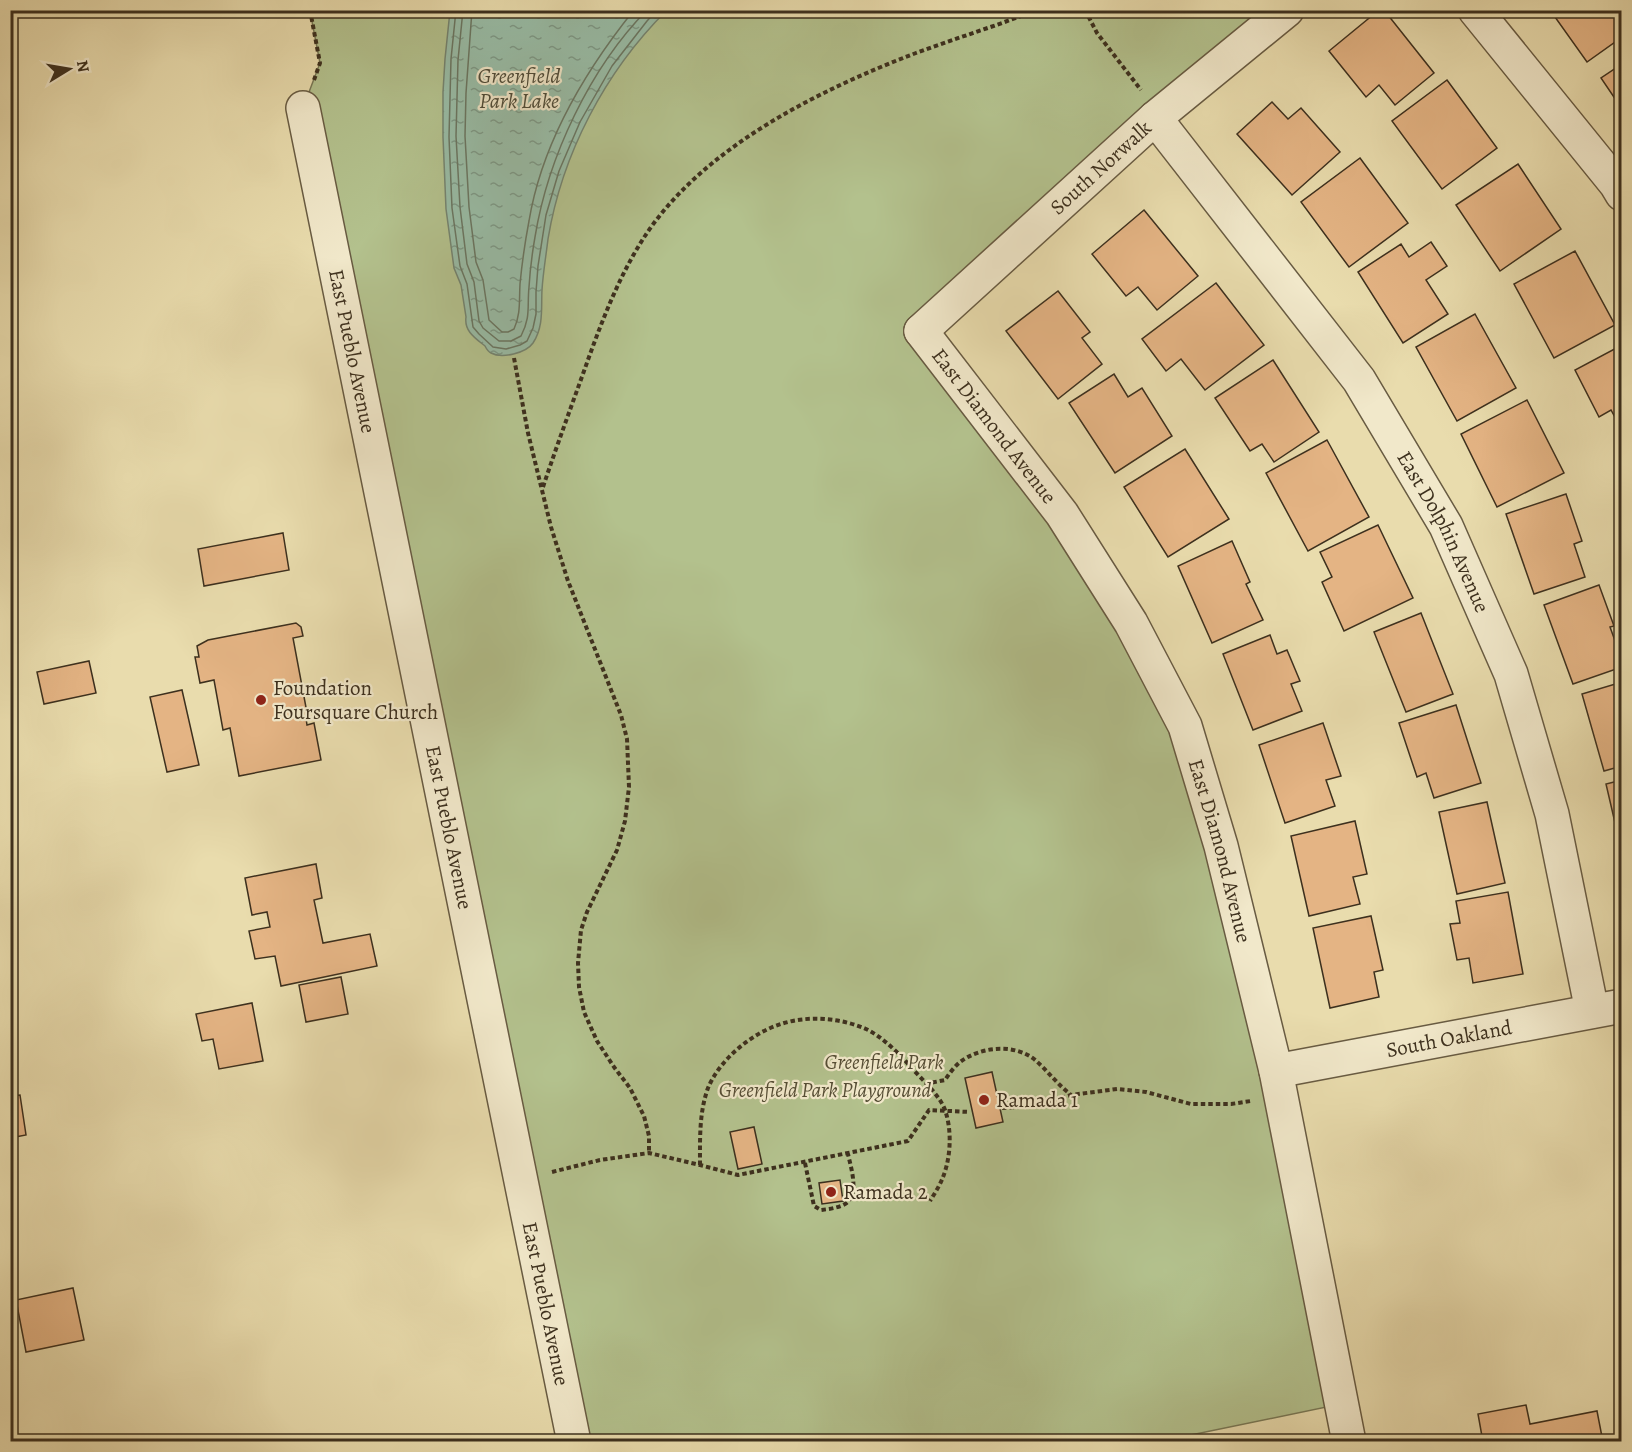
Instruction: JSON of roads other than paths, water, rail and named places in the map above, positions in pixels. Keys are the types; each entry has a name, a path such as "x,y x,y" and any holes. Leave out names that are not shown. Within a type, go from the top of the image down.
{"street":[{"name":"South Norwalk","path":"921,331 1157,116 1287,10"},
{"path":"1475,10 1622,194"},
{"name":"East Pueblo Avenue","path":"303,108 574,1442"},
{"name":"East Dolphin Avenue","path":"1157,116 1359,380 1446,526 1511,674 1607,1009"},
{"name":"East Diamond Avenue","path":"921,331 1062,514 1131,623 1185,726 1221,846 1279,1083 1349,1442"},
{"name":"South Oakland","path":"1279,1083 1607,1009"}],"water":[{"name":"Greenfield Park Lake","path":"450,11 666,11 624,60 589,116 575,146 555,207 548,239 537,337 525,350 507,355 496,355 490,352 468,330 461,285 454,268 446,209 443,137 443,92"}],"place":[{"name":"Foundation Foursquare Church","path":"261,700"},
{"name":"Ramada 1","path":"984,1100"},
{"name":"Ramada 2","path":"831,1192"}],"park label":[{"name":"Greenfield Park","path":"884,1062"},
{"name":"Greenfield Park Playground","path":"825,1090"}]}
